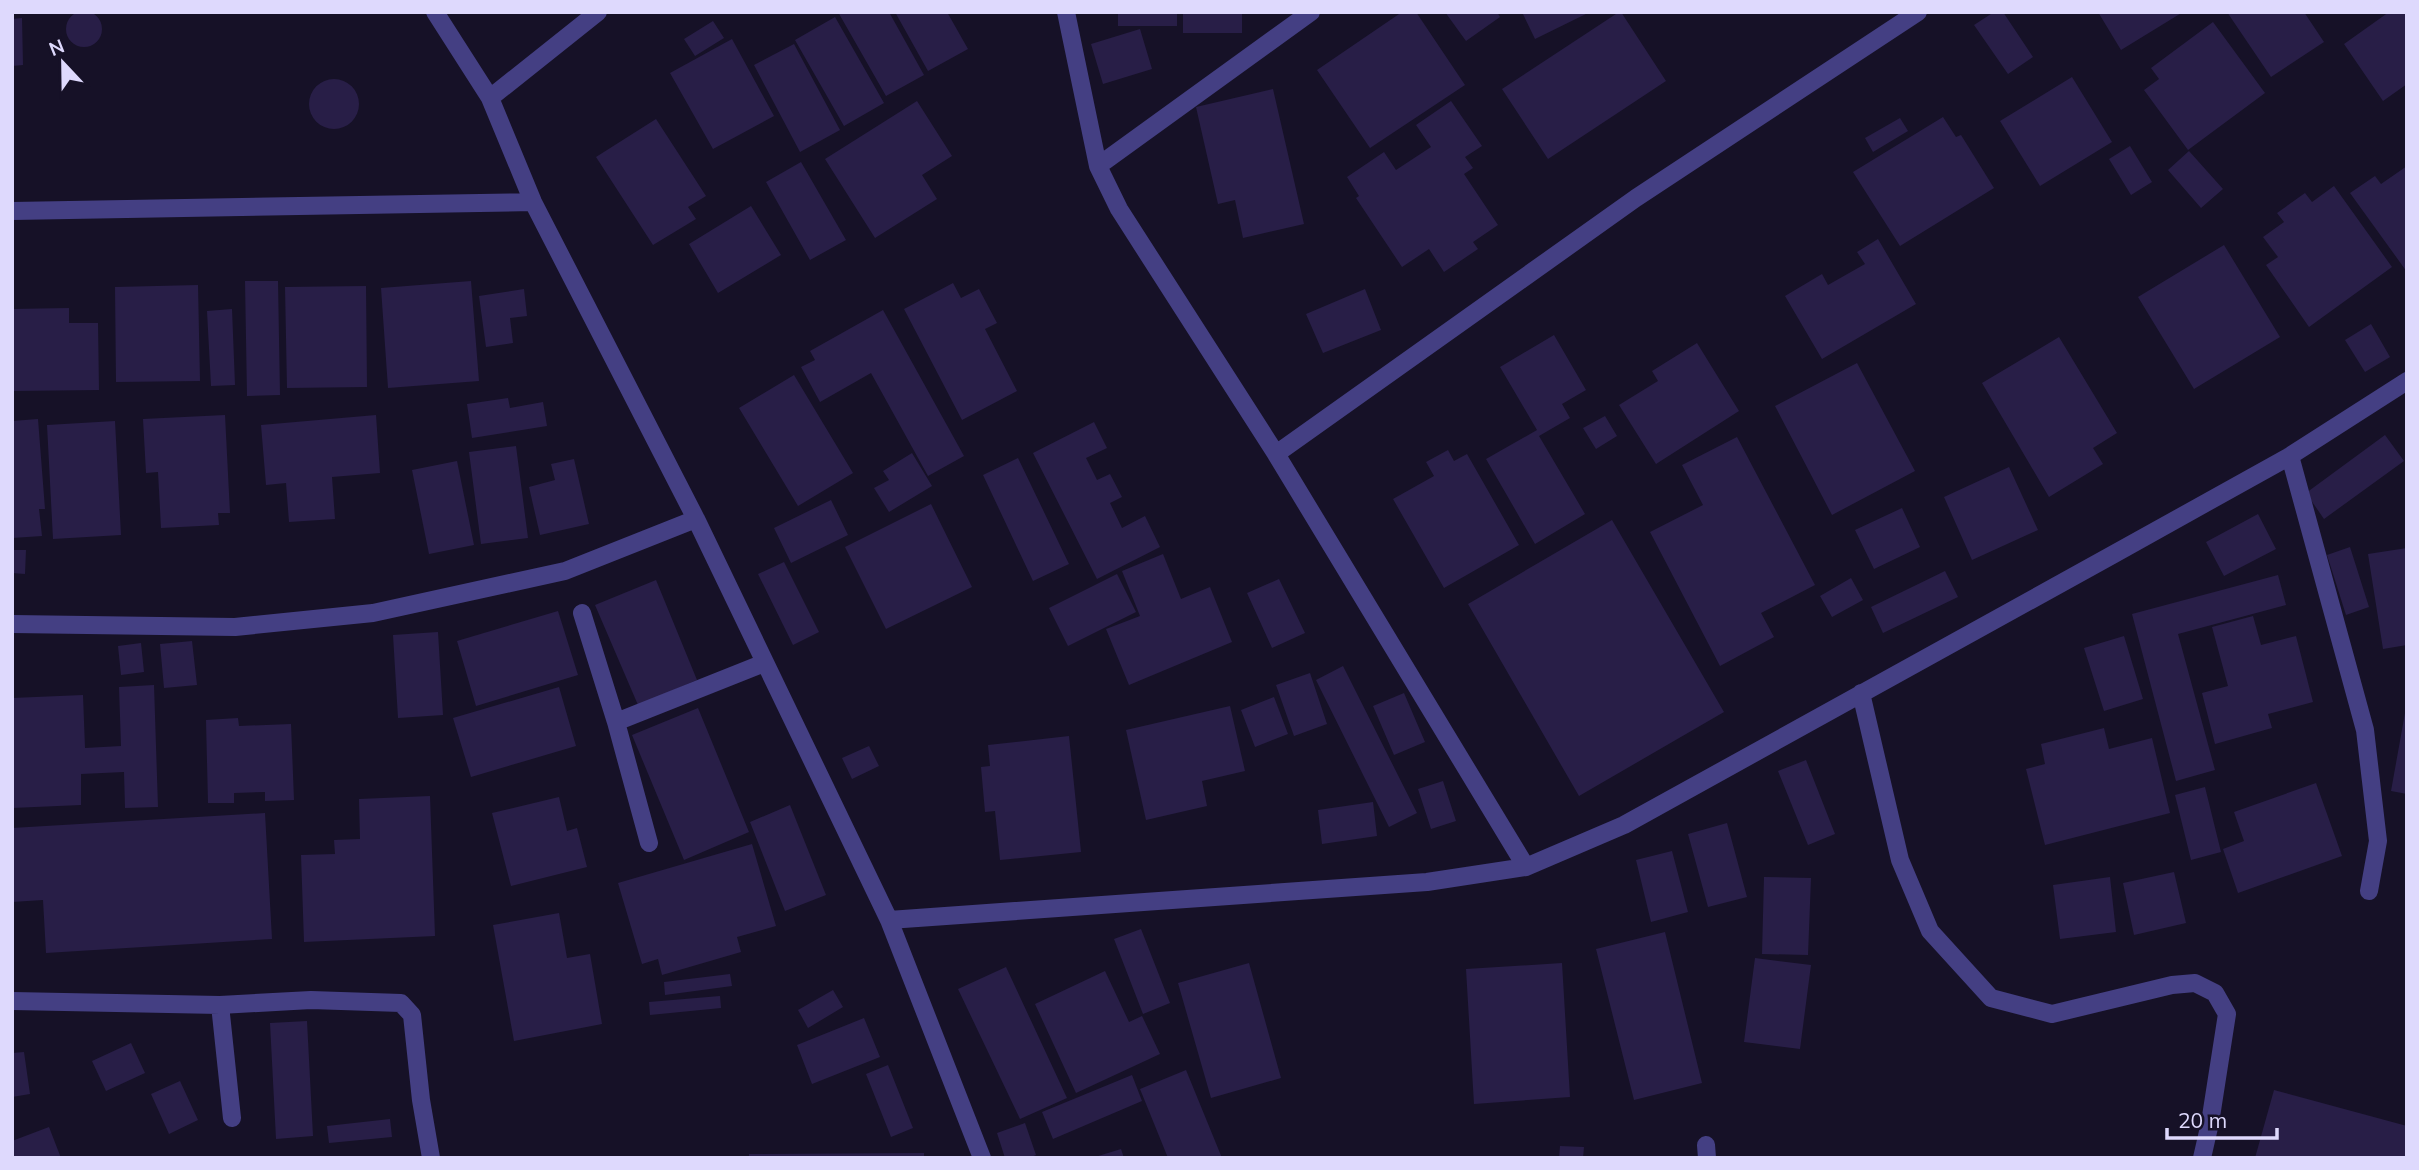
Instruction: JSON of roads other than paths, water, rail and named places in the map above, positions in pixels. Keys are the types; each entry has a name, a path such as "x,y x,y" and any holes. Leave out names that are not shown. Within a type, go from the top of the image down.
{"street":[{"path":"435,12 490,97 533,202 696,519 888,920 982,1158"},
{"path":"490,97 598,12"},
{"path":"1066,12 1098,166 1119,209 1276,454 1526,867"},
{"path":"1098,166 1311,12"},
{"path":"1276,454 1636,198 1918,12"},
{"path":"12,211 533,202"},
{"path":"888,920 1427,883 1526,867 1624,825 2290,456 2407,381"},
{"path":"2290,456 2364,730 2378,841 2370,891"},
{"path":"12,624 235,627 373,613 565,571 696,519"},
{"path":"582,613 616,722 649,843"},
{"path":"616,722 764,663"},
{"path":"1861,693 1900,860 1930,931 1991,998 2052,1014 2172,985 2195,983 2215,993 2227,1014 2202,1158"},
{"path":"12,1001 220,1004 311,1000 401,1003 412,1015 421,1100 431,1158"},
{"path":"220,1004 232,1118"}]}
